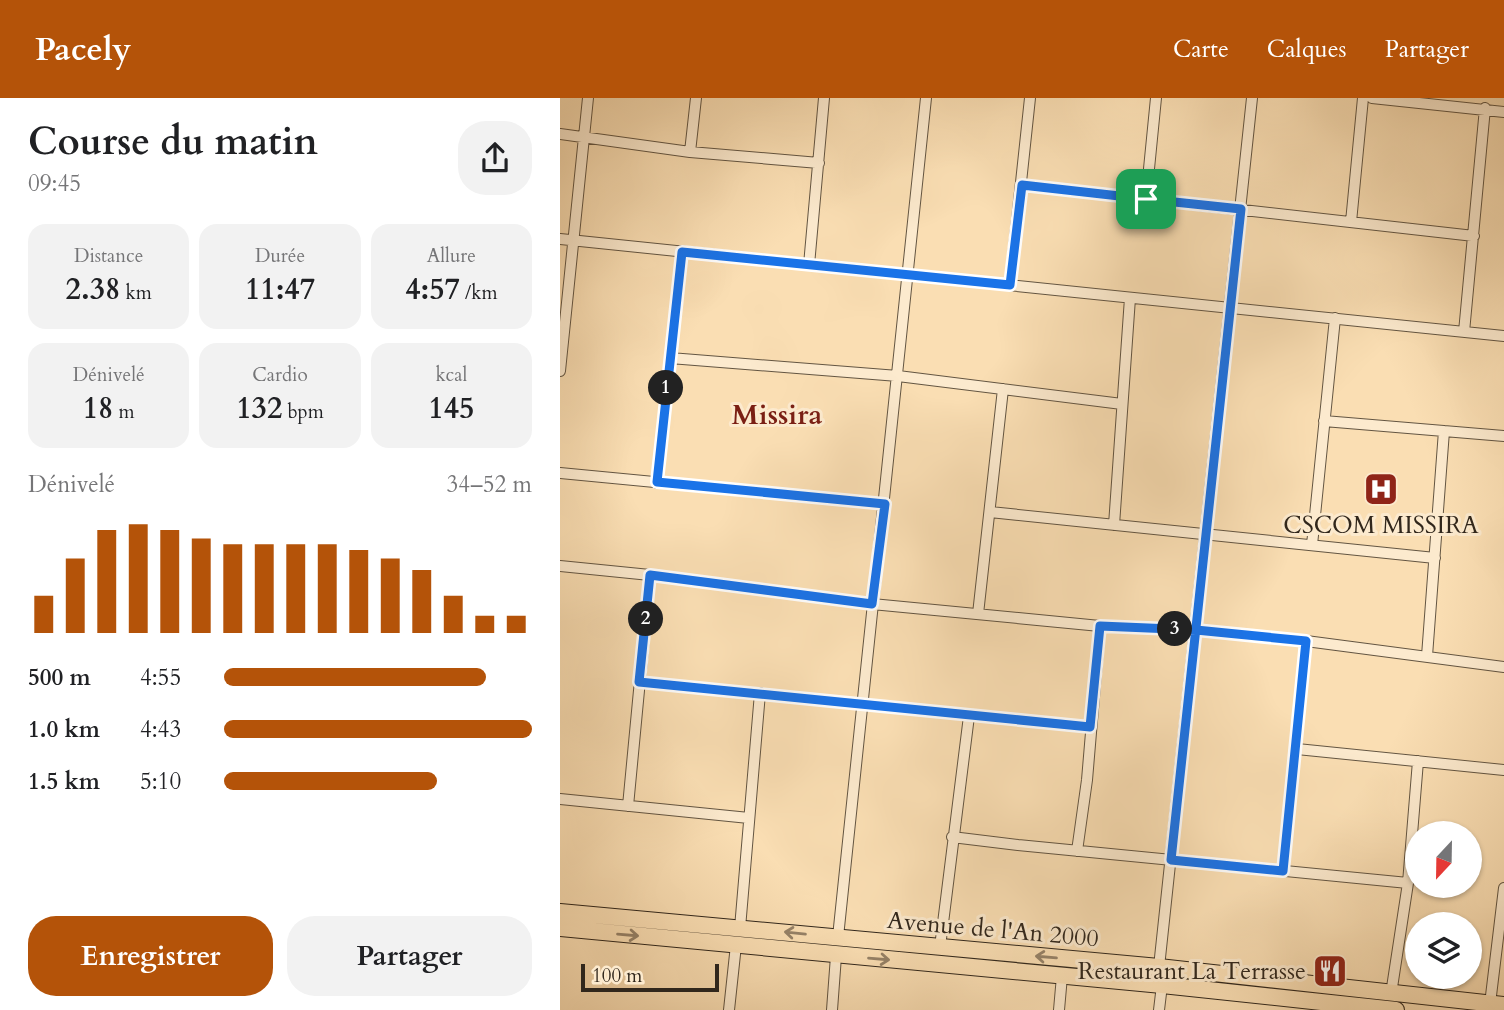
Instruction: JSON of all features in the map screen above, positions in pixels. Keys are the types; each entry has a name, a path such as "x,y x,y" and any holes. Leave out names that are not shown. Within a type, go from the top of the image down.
{"main road":[{"name":"Avenue de l'An 2000","path":"560,912 1160,967 1392,1006"},
{"name":"Avenue de l'An 2000","path":"560,928 835,956 1392,1006 1497,1004"}],"street":[{"path":"560,371 588,98"},
{"path":"690,152 695,98"},
{"path":"809,265 824,98"},
{"path":"838,937 926,98"},
{"path":"1010,285 1030,98"},
{"path":"1146,199 1156,98"},
{"path":"1159,1010 1162,985 1160,967 1252,98"},
{"path":"1351,222 1363,98"},
{"path":"1372,98 1504,112"},
{"path":"1464,332 1485,108"},
{"path":"560,134 690,152 819,163"},
{"path":"1022,185 1474,236"},
{"path":"560,239 1504,336"},
{"path":"657,482 682,252"},
{"path":"1114,525 1130,298"},
{"path":"1312,545 1335,318"},
{"path":"670,358 898,376 1122,404"},
{"path":"978,614 1003,389"},
{"path":"1325,421 1504,436"},
{"path":"1427,656 1444,431"},
{"path":"560,473 885,504"},
{"path":"989,512 1434,558"},
{"path":"560,566 872,604 1100,626 1196,630 1306,641 1504,667"},
{"path":"628,806 650,575"},
{"path":"1077,851 1087,780 1100,626"},
{"path":"1283,871 1306,641"},
{"path":"639,682 1090,727"},
{"path":"740,928 760,693"},
{"path":"940,947 969,716"},
{"path":"1297,749 1504,769"},
{"path":"1413,821 1418,761"},
{"path":"560,799 749,818"},
{"path":"952,837 1405,883"},
{"path":"1497,1004 1504,888"},
{"path":"1392,1006 1406,898"},
{"path":"729,1010 736,945"},
{"path":"832,1010 835,956"},
{"path":"1059,1010 1062,976"}],"place":[{"name":"CSCOM MISSIRA","path":"1381,489"},
{"name":"Restaurant La Terrasse","path":"1330,971"}],"district":[{"name":"Missira","path":"777,414"}],"route":[{"path":"1146,199 1022,185 1010,285 682,252 657,482 885,504 872,604 650,575 639,682 1090,727 1100,626 1196,630 1306,641 1283,871 1171,860 1188,707 1196,630 1206,534 1241,209 1146,199"}]}
